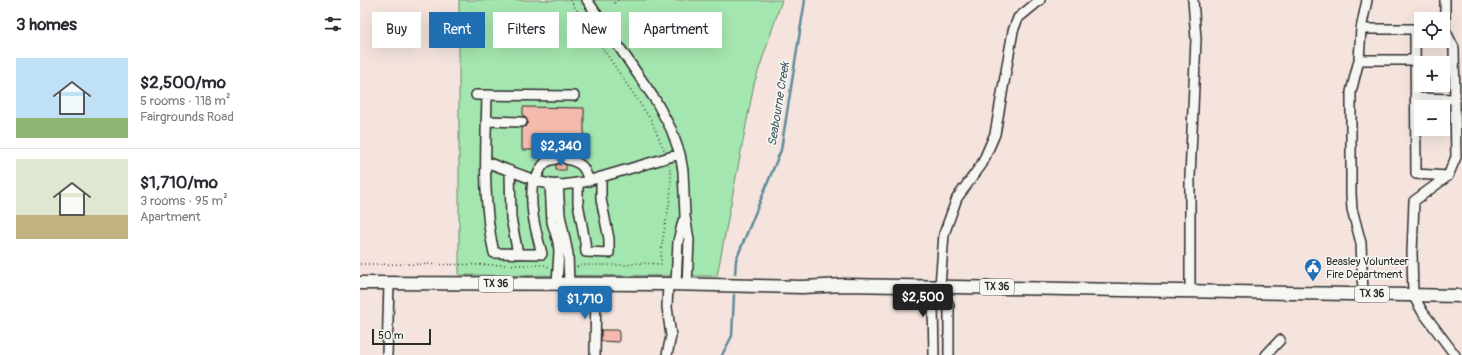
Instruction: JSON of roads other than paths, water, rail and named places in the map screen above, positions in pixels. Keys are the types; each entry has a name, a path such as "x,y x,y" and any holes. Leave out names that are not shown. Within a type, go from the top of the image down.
{"main road":[{"name":"TX 36","path":"360,283 563,285 677,284 802,287 845,285 940,286 1462,296"}],"street":[{"path":"588,0 656,101 671,128 684,171 685,216 689,240 677,284 667,307 671,336 667,355"},
{"path":"934,355 933,306 940,286 944,234 957,198 982,164 995,134 1012,31 1018,18 1040,0"},
{"path":"1190,290 1190,177 1196,39 1193,0"},
{"path":"1363,294 1361,243 1352,209 1351,194 1351,92 1359,60 1361,29 1367,0"},
{"path":"1445,0 1445,12"},
{"path":"1361,29 1414,29"},
{"path":"1450,41 1454,48 1456,157 1448,176 1414,201 1412,253 1413,295 1422,311 1455,355"},
{"path":"1359,60 1414,60"},
{"path":"1416,92 1416,174 1448,176"},
{"path":"476,95 574,96"},
{"path":"487,95 487,211 494,254 542,254 533,224 531,191 534,180 543,164 549,159 556,159"},
{"path":"1416,98 1455,99"},
{"path":"486,121 522,122"},
{"path":"486,162 534,180 554,184 589,181 680,154"},
{"path":"566,159 580,163 585,169 589,181"},
{"path":"510,171 511,218 518,254"},
{"path":"578,183 578,203 586,242 586,252 609,253 609,239 601,199 601,178"},
{"path":"554,184 568,254 563,285"},
{"path":"387,355 388,283"},
{"path":"595,355 596,285"},
{"path":"940,286 949,305 949,355"},
{"path":"1266,355 1280,340"}],"waterway":[{"name":"Seabourne Creek","path":"735,274 736,260 781,150 805,0"},
{"name":"Seabourne Creek","path":"722,355 732,336 734,295"}],"place":[{"name":"Beasley Volunteer Fire Department","path":"1313,282"}]}
